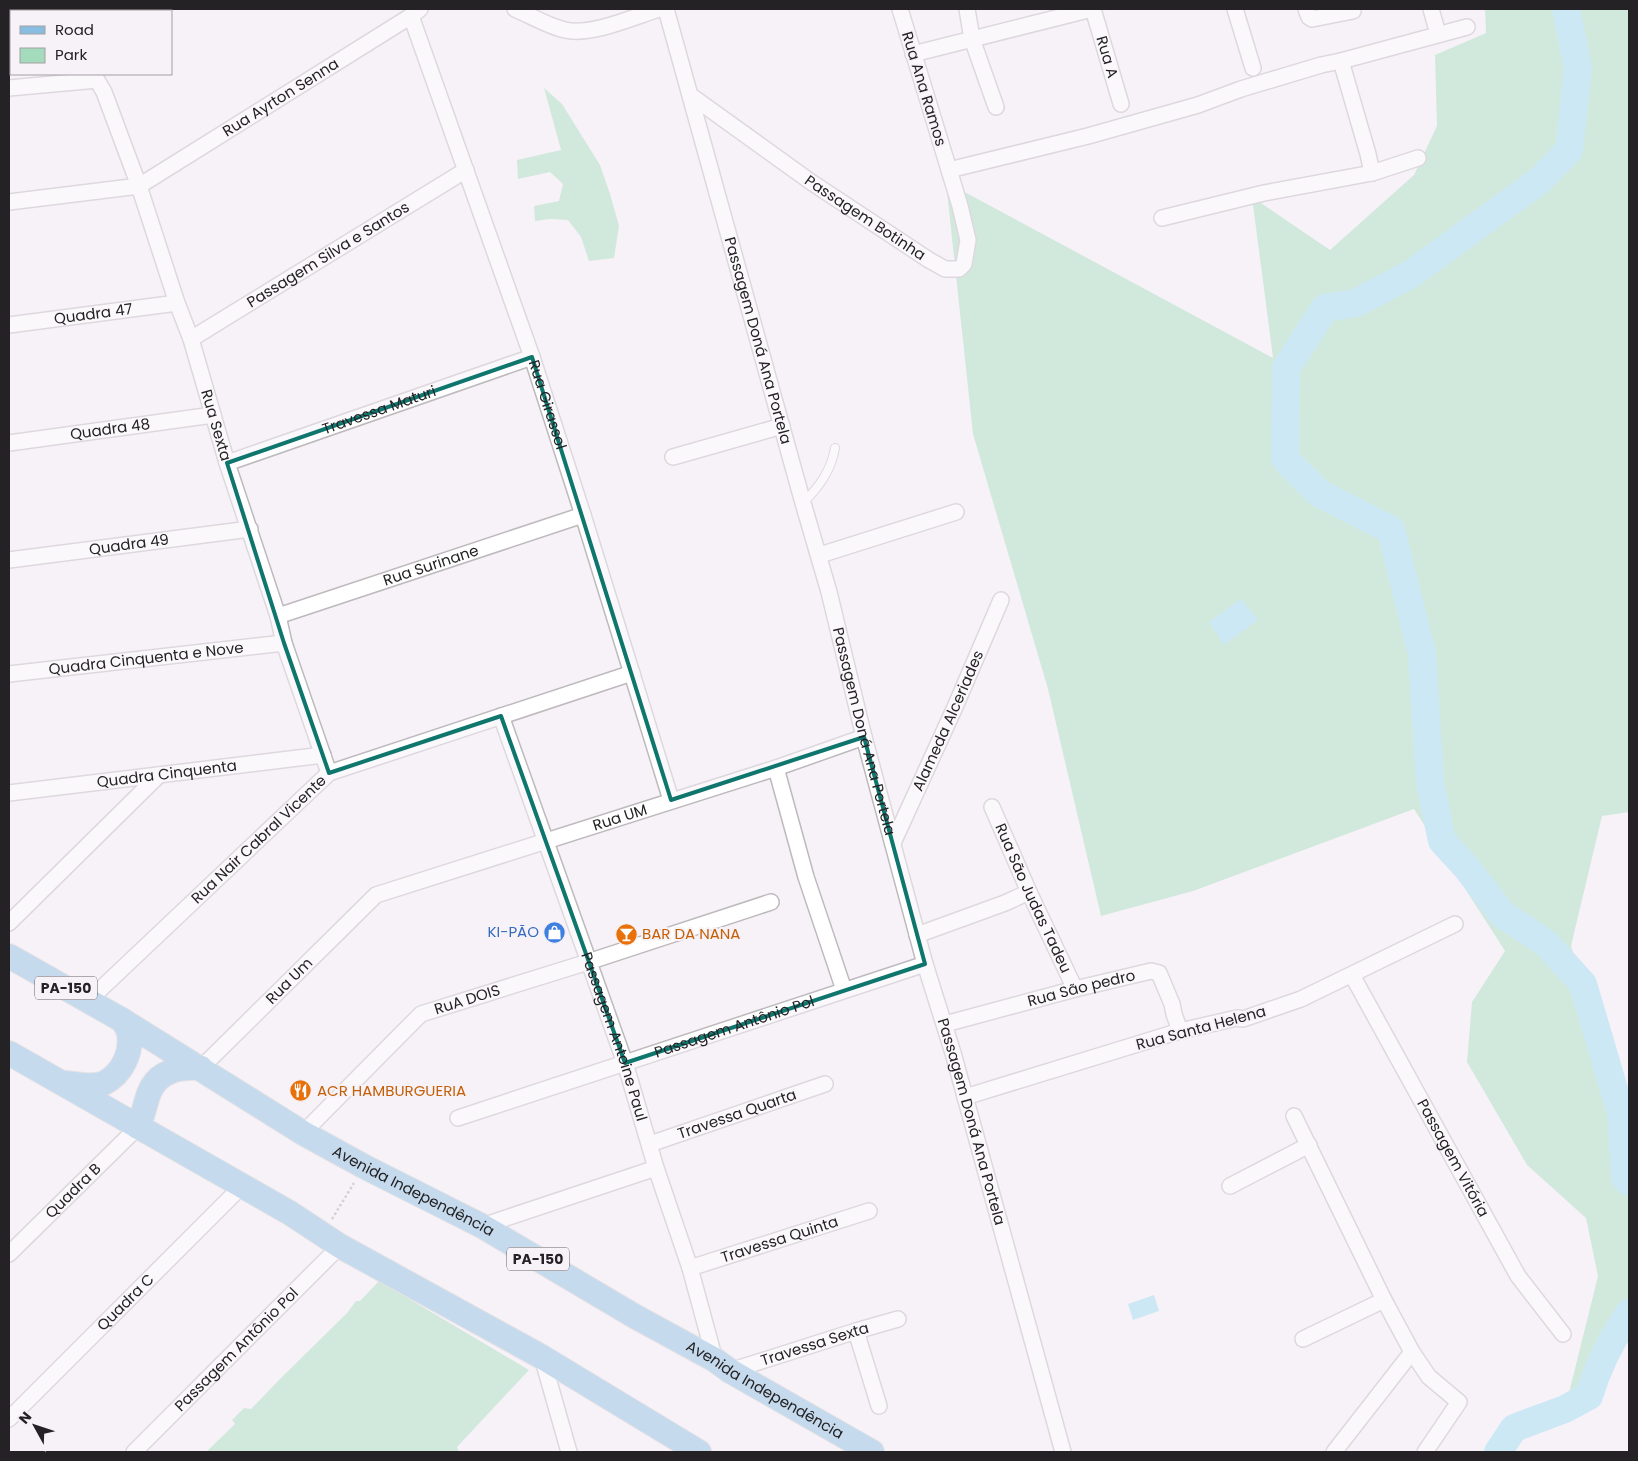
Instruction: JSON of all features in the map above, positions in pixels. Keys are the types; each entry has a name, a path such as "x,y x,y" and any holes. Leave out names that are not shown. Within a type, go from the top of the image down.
{"main road":[{"name":"Avenida Independência","path":"9,956 122,1020 303,1133 365,1167 482,1226 636,1317 723,1365 872,1452"},
{"path":"59,1082 92,1085 104,1083 116,1074 124,1064 129,1049 129,1033 122,1020"},
{"path":"12,1062 59,1082 290,1213 331,1240 542,1357 699,1452"},
{"path":"138,1127 150,1092 157,1081 176,1069 185,1067 201,1068"}],"street":[{"path":"515,9 564,30 582,32 659,9"},
{"name":"Passagem Doná Ana Portela","path":"666,9 803,503 820,556 864,737 924,964 945,1024 1063,1452"},
{"name":"Rua Ana Ramos","path":"900,9 949,170"},
{"path":"967,9 972,39 996,107"},
{"path":"913,54 1093,9"},
{"name":"Rua A","path":"1093,9 1121,104"},
{"path":"1235,9 1253,68"},
{"path":"1306,9 1312,19 1353,11"},
{"path":"1431,9 1438,34"},
{"name":"Rua Girassol","path":"415,12 466,170 532,357 671,800"},
{"name":"Rua Ayrton Senna","path":"139,186 415,12"},
{"path":"949,170 1088,136 1198,105 1241,89 1320,65 1467,27"},
{"path":"1341,61 1372,173"},
{"name":"Rua Sexta","path":"9,88 97,80 104,92 139,186 177,303 191,339 227,463 278,616 284,644 329,773"},
{"name":"Passagem Botinha","path":"690,96 811,182 929,260 945,269 959,269 964,264 968,240 949,170"},
{"path":"1162,218 1264,194 1372,173 1418,158"},
{"name":"Passagem Silva e Santos","path":"191,339 466,170"},
{"path":"9,202 139,186"},
{"name":"Quadra 47","path":"9,324 177,303"},
{"name":"Travessa Maturi","path":"227,463 532,357"},
{"name":"Quadra 48","path":"9,443 212,415"},
{"path":"673,457 782,426"},
{"path":"820,556 956,512"},
{"name":"Rua Surinane","path":"278,616 583,515"},
{"name":"Quadra 49","path":"9,560 250,529"},
{"name":"Alameda Alceriades","path":"893,842 1002,600"},
{"name":"Quadra Cinquenta e Nove","path":"9,674 284,644"},
{"name":"Rua Nair Cabral Vicente","path":"88,1000 329,773 632,673"},
{"name":"Passagem Antoine Paul","path":"502,716 625,1063 656,1168 723,1365"},
{"name":"Rua UM","path":"376,895 776,768 864,737"},
{"name":"Quadra Cinquenta","path":"9,793 323,755"},
{"path":"776,768 806,877 844,990"},
{"path":"9,923 159,775"},
{"name":"Rua São Judas Tadeu","path":"992,807 1029,892 1075,989"},
{"path":"917,935 1005,903 1029,892"},
{"name":"Rua Um","path":"201,1068 376,895"},
{"path":"588,962 771,902"},
{"name":"Rua Santa Helena","path":"965,1097 1180,1031 1237,1018 1243,1019 1301,999 1456,924"},
{"name":"RuA DOIS","path":"303,1133 421,1014 588,962"},
{"name":"Passagem Antônio Pol","path":"458,1118 924,964"},
{"name":"Rua São pedro","path":"945,1024 1075,989 1156,971 1160,973 1180,1031"},
{"name":"Passagem Vitória","path":"1352,975 1518,1276 1563,1334"},
{"name":"Travessa Quarta","path":"650,1144 825,1084"},
{"path":"1294,1116 1384,1300 1412,1352 1429,1377 1459,1402 1425,1452"},
{"name":"Quadra B","path":"9,1254 138,1127"},
{"path":"1230,1186 1309,1144"},
{"path":"482,1226 656,1168"},
{"name":"Quadra C","path":"9,1419 242,1186"},
{"name":"Travessa Quinta","path":"690,1268 869,1211"},
{"name":"Passagem Antônio Pol","path":"134,1452 331,1240"},
{"path":"1303,1339 1384,1300"},
{"name":"Travessa Sexta","path":"723,1365 898,1319"},
{"path":"856,1331 879,1406"},
{"path":"1334,1452 1412,1352"},
{"path":"542,1357 569,1452"}],"lane":[{"path":"803,503 823,481 833,460 835,448"}],"path":[{"path":"331,1240 365,1167"}],"highlighted area":[{"path":"532,357 671,800 864,737 925,964 625,1063 501,716 329,773 284,643 227,463"}],"green space":[{"path":"1485,9 1629,9 1629,812 1602,816 1571,946 1629,1121 1629,1341 1565,1409 1598,1276 1586,1218 1527,1165 1467,1062 1472,1002 1505,951 1414,809 1193,891 1101,916 1048,689 973,434 946,182 1273,358 1252,197 1330,250 1414,175 1437,126 1435,55 1486,33"},
{"path":"544,88 562,104 600,165 619,226 614,258 589,261 581,237 568,220 550,219 535,221 534,206 559,201 563,184 550,172 518,179 517,160 561,150"},
{"path":"379,1281 529,1370 457,1447 459,1452 206,1452 235,1424 232,1420 244,1408 251,1409 347,1313 356,1301 360,1301"}],"water":[{"path":"1241,599 1258,620 1224,645 1209,622"},
{"path":"1154,1295 1159,1311 1133,1320 1128,1304"}],"waterway":[{"path":"1566,9 1578,69 1569,150 1540,180 1411,274 1356,303 1325,308 1286,368 1285,459 1319,493 1391,530 1422,654 1430,783 1442,841 1466,867 1502,914 1547,944 1583,984 1621,1113 1625,1178 1629,1182"},
{"path":"1498,1452 1514,1428 1565,1409 1589,1396 1606,1353 1629,1313"}],"place":[{"name":"KI-PÃO","path":"555,932"},
{"name":"BAR DA NANA","path":"626,934"},
{"name":"ACR HAMBURGUERIA","path":"301,1091"}]}
